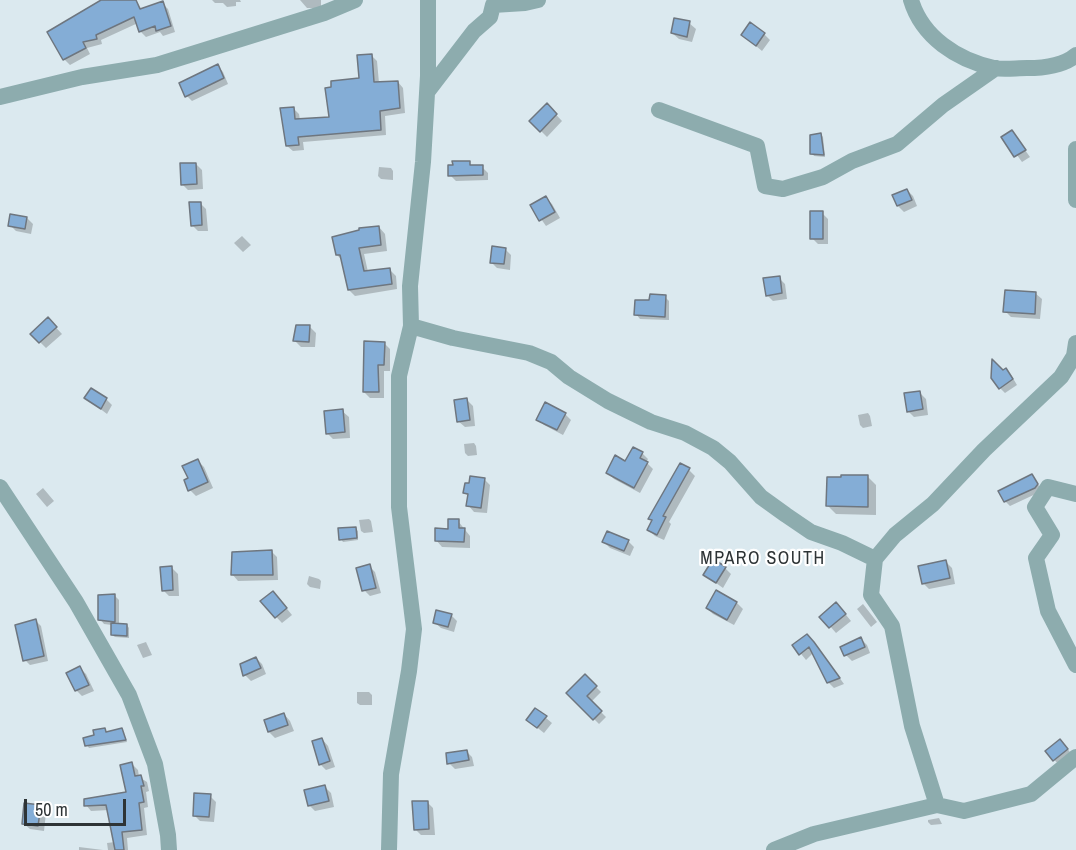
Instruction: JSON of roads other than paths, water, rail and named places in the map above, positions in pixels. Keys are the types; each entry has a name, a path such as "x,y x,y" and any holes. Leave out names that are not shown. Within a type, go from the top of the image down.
{"street":[{"path":"0,96 82,77 157,65 324,13 355,0"},
{"path":"388,850 391,774 414,629 399,507 399,376 411,326 410,286 428,92 428,0"},
{"path":"428,92 466,40 490,17 486,3 525,3 538,0"},
{"path":"911,0 914,11 931,35 949,51 972,62 996,68 1047,66 1076,55"},
{"path":"659,110 757,146 765,186 783,189 822,177 852,160 897,144 943,105 996,68"},
{"path":"1076,149 1076,201"},
{"path":"411,326 453,338 529,354 551,362 569,377 608,401 651,422 685,433 713,448 730,462 761,497 786,515 811,532 842,543 875,559"},
{"path":"937,805 912,726 892,626 871,595 875,559 895,535 933,504 984,450 1061,377 1074,356 1076,343"},
{"path":"0,487 76,602 129,695 155,764 169,850"},
{"path":"1076,494 1048,488 1035,507 1052,535 1036,558 1048,611 1076,665"},
{"path":"774,850 814,834 937,805 964,811 1031,794 1076,757"}],"district":[{"name":"MPARO SOUTH","path":"763,559"}]}
